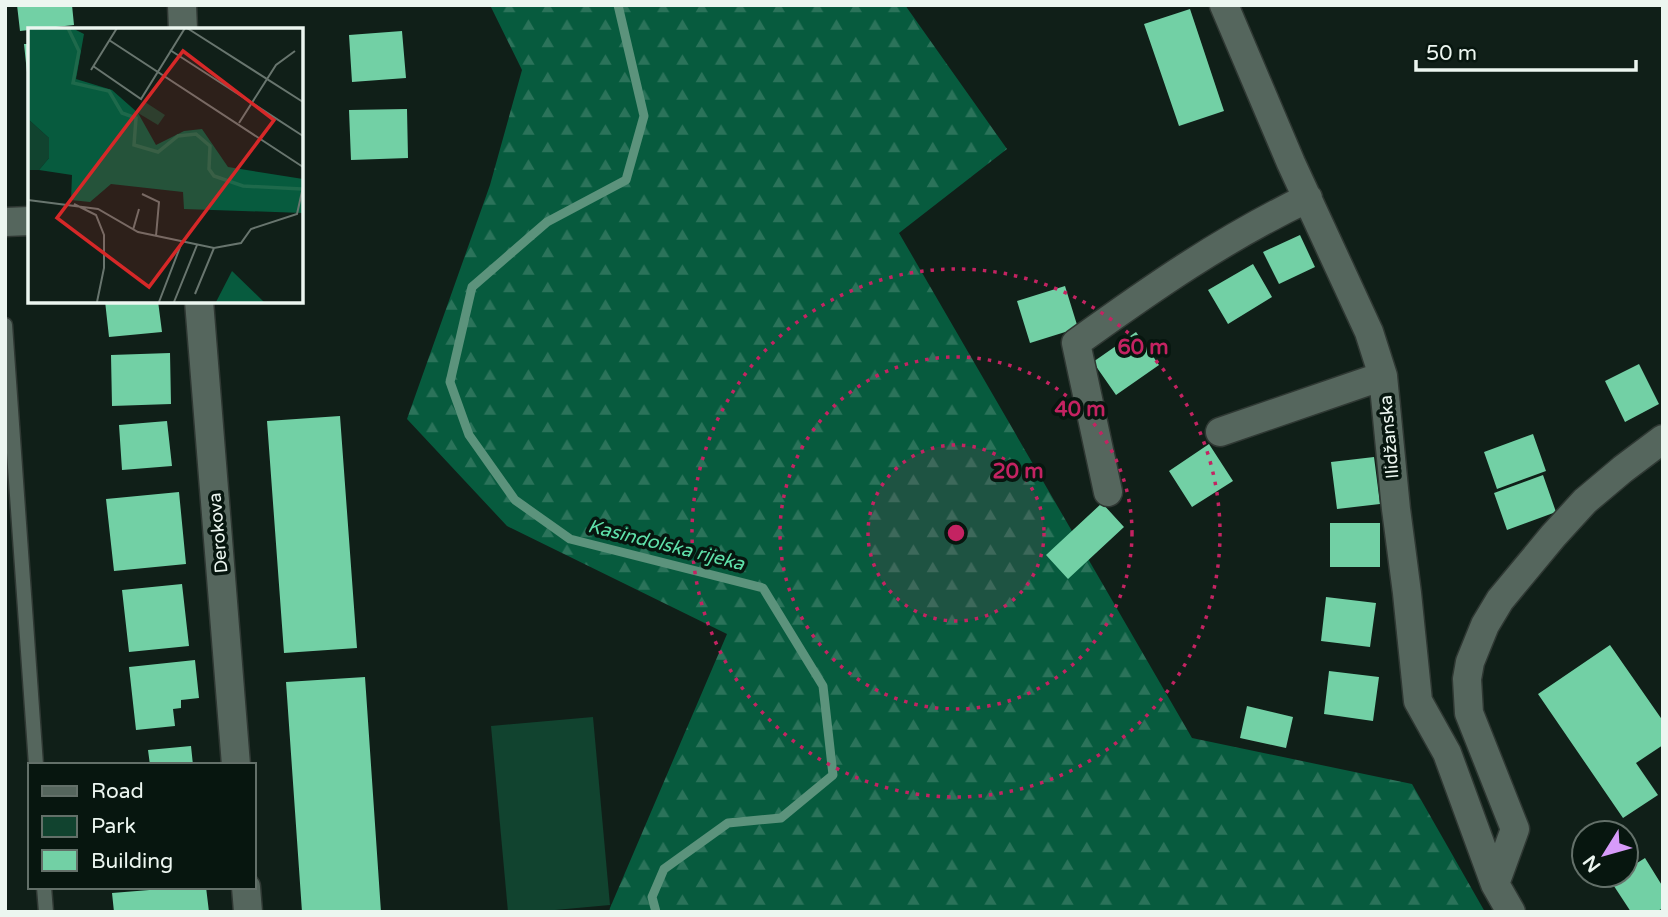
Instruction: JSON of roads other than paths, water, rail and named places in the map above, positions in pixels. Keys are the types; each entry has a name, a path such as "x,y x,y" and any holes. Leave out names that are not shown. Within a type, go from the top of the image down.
{"street":[{"path":"182,5 183,28"},
{"name":"Ilidžanska","path":"1224,5 1369,332 1383,376 1418,701 1447,753 1495,884 1511,912"},
{"path":"1108,492 1076,343 1155,286 1252,226 1308,198"},
{"path":"5,222 28,220"},
{"name":"Derokova","path":"200,303 236,763"},
{"path":"1220,432 1383,376"},
{"path":"1495,884 1515,829 1469,713 1467,679 1470,662 1485,625 1500,600 1553,536 1585,501 1663,439"},
{"path":"246,889 248,912"}],"lane":[{"path":"5,324 36,763"},
{"path":"44,889 46,912"}],"waterway":[{"name":"Kasindolska rijeka","path":"618,5 644,116 626,180 547,222 472,287 450,382 469,435 515,500 570,539 763,588 823,686 833,775 781,818 728,823 664,869 652,897 656,912"}]}
